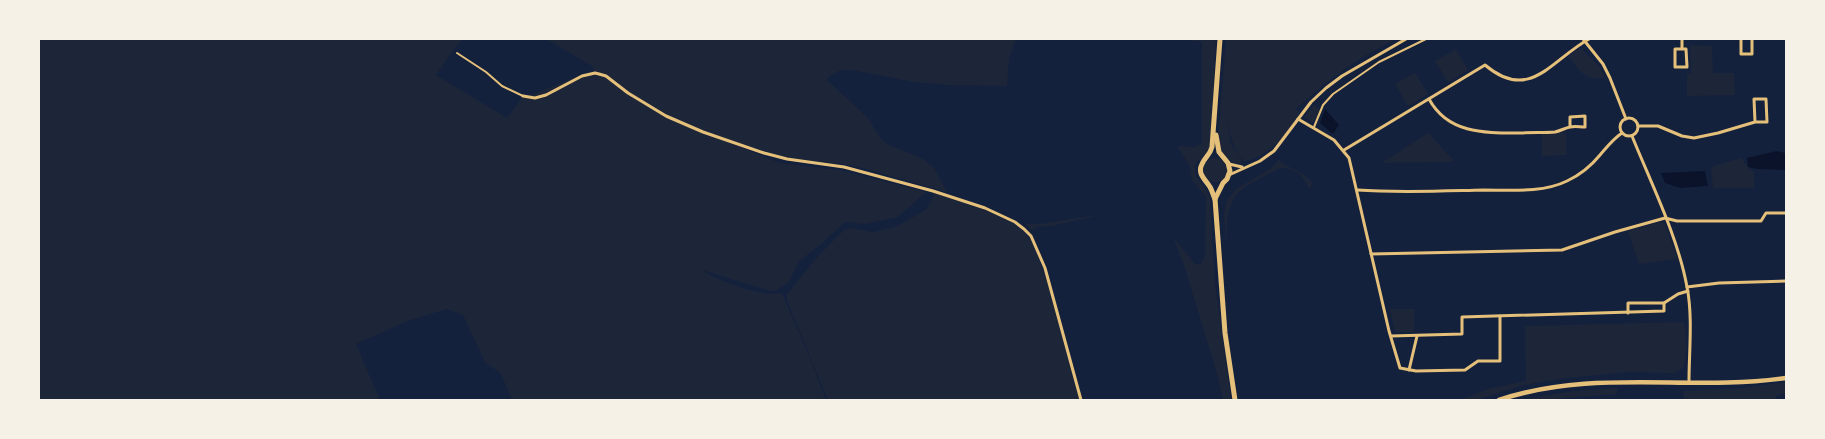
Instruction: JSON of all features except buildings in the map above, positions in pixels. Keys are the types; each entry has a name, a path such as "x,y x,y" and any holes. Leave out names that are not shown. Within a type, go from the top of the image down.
{"main road":[{"path":"1209,157 1214,129 1220,39"},
{"path":"1214,129 1219,152 1228,163 1229,175 1215,199"},
{"path":"1223,158 1209,157 1203,162 1201,174 1215,199 1224,323 1235,400"},
{"path":"1206,182 1214,185 1223,183"}],"street":[{"path":"1229,175 1260,161 1274,151 1318,95 1342,76 1406,39"},
{"path":"1344,150 1485,64 1504,78 1520,80 1535,78 1583,40 1589,39"},
{"path":"1682,39 1682,49"},
{"path":"1741,39 1741,54 1752,54 1752,39"},
{"path":"1583,40 1603,64 1626,119"},
{"path":"1675,49 1682,49 1686,49 1687,67 1675,67 1675,49"},
{"path":"524,96 535,98 546,95 582,76 599,74 606,76 628,93 666,116 703,132 787,159 844,167 924,189 985,208 1009,218 1031,236 1045,268 1081,400"},
{"path":"1429,99 1447,120 1472,131 1494,133 1554,132 1570,127 1585,127 1585,116 1570,117 1570,127"},
{"path":"1638,126 1636,133 1632,136 1627,136 1622,133 1620,125 1626,119 1632,119 1638,126 1658,126 1682,136 1694,138 1718,133 1755,122 1767,122 1766,99 1754,99 1755,122"},
{"path":"1298,119 1334,140 1344,150 1350,162 1400,368 1409,370 1466,370 1478,361 1500,360 1500,316"},
{"path":"1357,190 1414,192 1513,190 1551,186 1567,182 1584,171 1598,158 1611,141 1622,133"},
{"path":"1632,136 1681,260 1688,289 1689,382"},
{"path":"1228,163 1236,167 1246,167"},
{"path":"1371,254 1562,250 1665,218 1677,220 1761,221 1766,213 1786,213"},
{"path":"1628,312 1628,303 1664,303 1688,289 1714,283 1786,281"},
{"path":"1391,336 1462,334 1462,317 1664,311 1664,303"},
{"path":"1409,370 1417,336"},
{"path":"1500,400 1533,391 1591,383 1648,381 1747,382 1786,378"}],"lane":[{"path":"1313,127 1323,106 1333,94 1379,62 1426,39"},
{"path":"457,53 486,72 502,86 524,96"}],"shaded area":[{"path":"39,39 463,39 436,75 507,118 521,99 578,76 595,73 592,66 546,39 1016,39 1009,59 1007,86 914,82 853,70 841,70 828,77 827,80 867,117 882,140 889,145 923,159 935,169 947,192 862,168 842,164 787,159 705,133 780,163 840,170 926,192 898,217 864,224 845,222 799,261 789,282 774,292 702,270 741,288 763,293 782,293 826,400 512,400 501,374 485,362 463,315 447,309 410,320 356,344 380,400 39,400"},
{"path":"1183,39 1216,39 1211,142 1208,152 1200,159 1195,170 1210,198 1215,283 1231,400 1223,400 1218,377 1184,265 1173,237 1195,264 1201,264 1205,256 1206,197 1192,180 1190,166 1177,146 1195,147 1202,143 1202,42"},
{"path":"1226,39 1396,39 1356,62 1320,88 1296,109 1300,113 1289,130 1263,154 1244,162 1235,148 1227,122 1231,144 1241,160 1241,164 1231,161 1225,155 1218,137"},
{"path":"1690,45 1712,46 1713,73 1734,73 1735,95 1687,96 1687,74 1691,73"},
{"path":"1581,48 1600,68 1605,77 1590,78 1579,70 1568,56"},
{"path":"1456,49 1468,70 1448,82 1435,61"},
{"path":"1415,73 1428,94 1408,106 1395,84"},
{"path":"1314,105 1319,109 1319,114 1313,123 1304,117"},
{"path":"1325,109 1339,125 1333,134 1320,123"},
{"path":"1428,133 1454,161 1382,163"},
{"path":"1542,133 1566,133 1566,155 1542,156"},
{"path":"1777,151 1785,153 1786,170 1748,167 1747,158"},
{"path":"1215,158 1223,162 1227,170 1223,178 1215,182 1207,178 1203,170 1207,162"},
{"path":"1741,158 1748,168 1754,172 1754,188 1713,188 1711,167"},
{"path":"1280,159 1280,162 1303,174 1313,183 1309,189 1298,173 1290,169 1280,168 1243,188 1234,198 1229,212 1227,252 1224,214 1227,200 1236,189 1270,169"},
{"path":"1705,171 1708,186 1680,188 1665,183 1661,173"},
{"path":"934,193 991,212 1015,223 1024,231 1033,244 1049,286 1079,400 828,400 787,301 787,294 819,255 844,230 850,228 873,232 898,226 927,209"},
{"path":"1108,213 1052,226 1037,227 1032,230 1025,224 1040,224"},
{"path":"1659,222 1664,223 1678,259 1639,264 1628,231"},
{"path":"1390,309 1414,309 1414,332 1395,332"},
{"path":"1684,322 1686,357 1683,368 1674,373 1627,372 1559,379 1524,385 1477,400 1460,400 1488,389 1526,381 1525,326"},
{"path":"1786,382 1786,393 1776,396 1776,400 1684,400 1683,391 1742,388"},
{"path":"1617,388 1617,394 1521,400 1572,391"}]}
